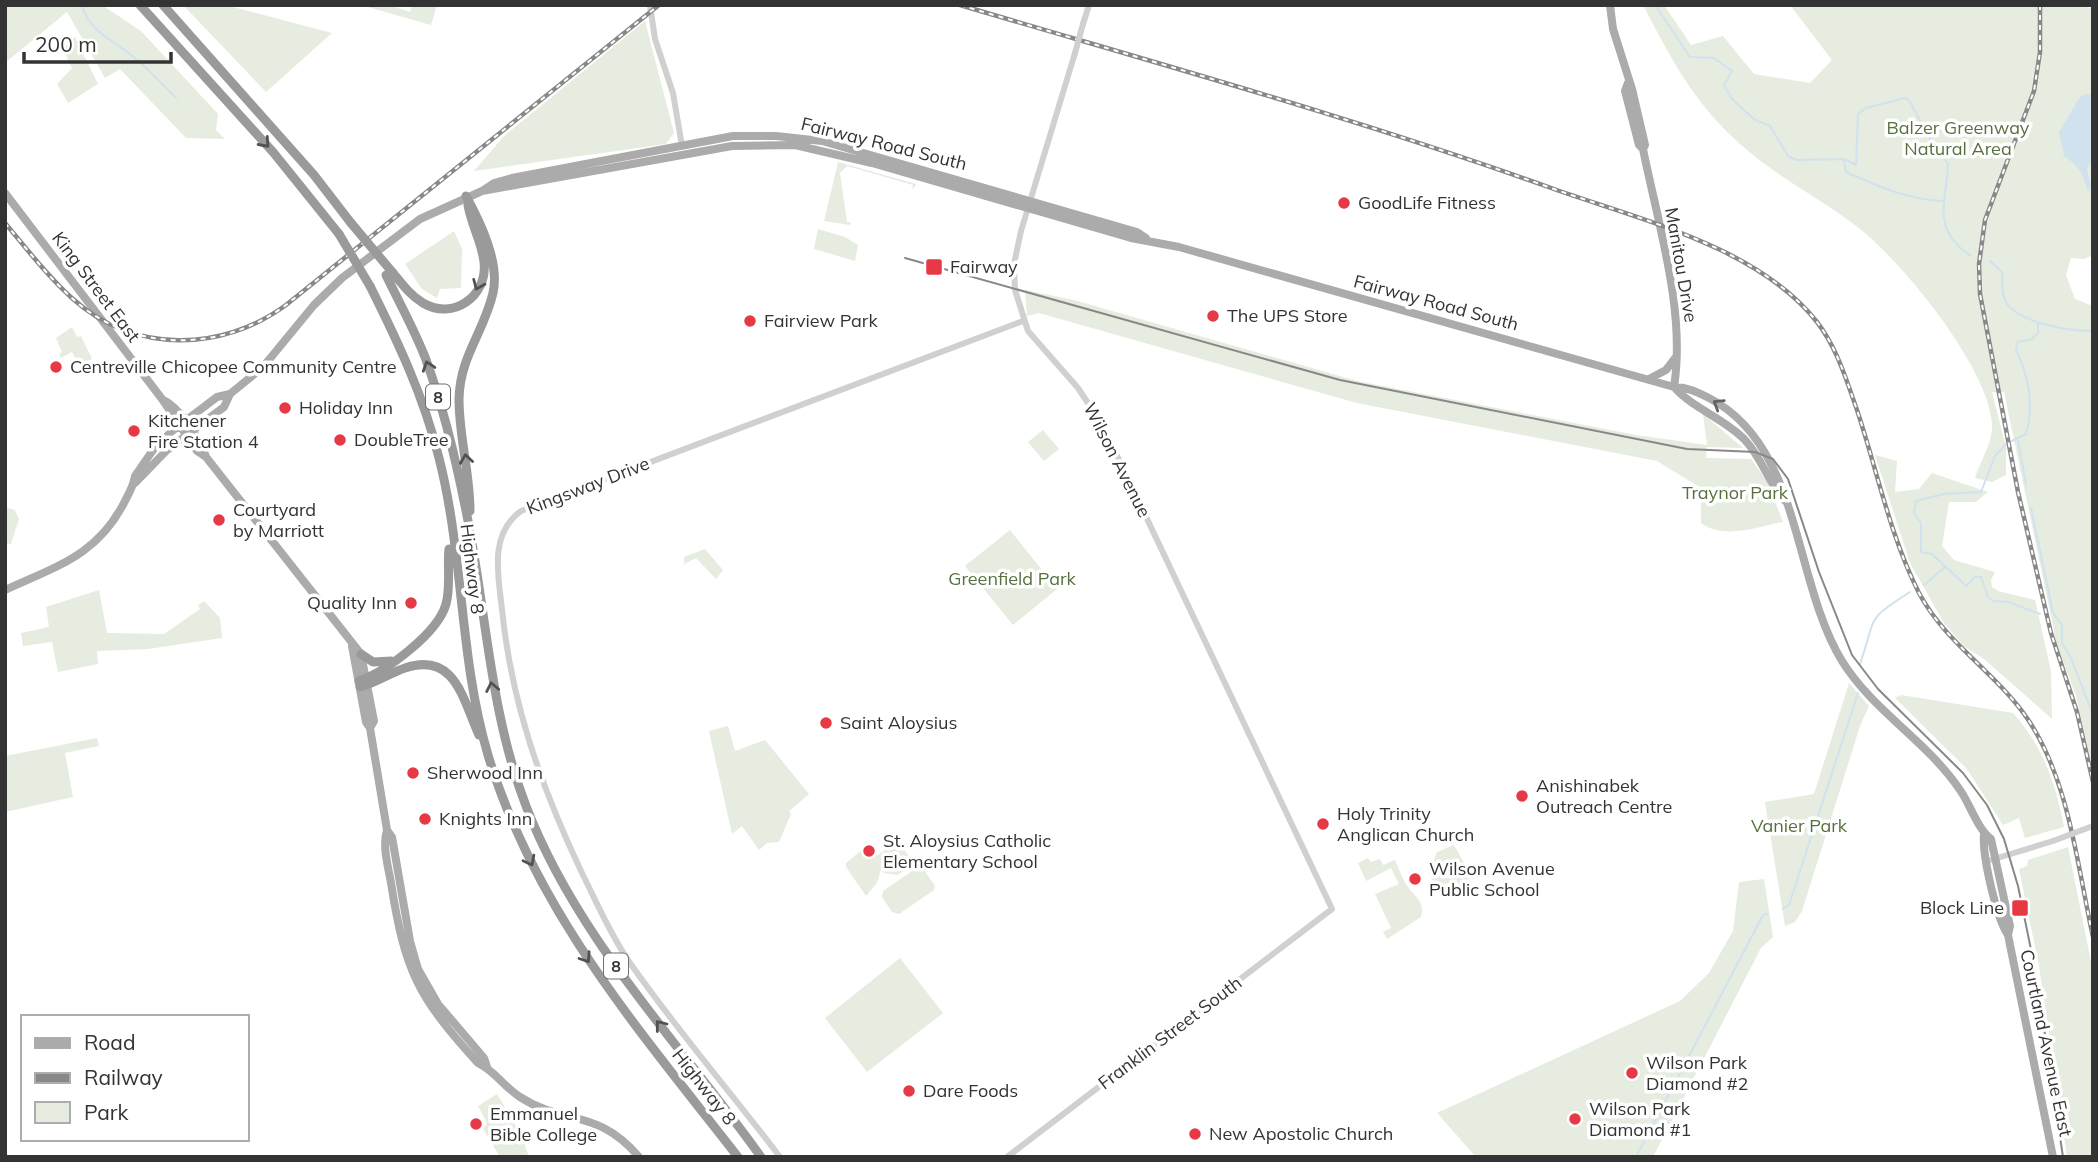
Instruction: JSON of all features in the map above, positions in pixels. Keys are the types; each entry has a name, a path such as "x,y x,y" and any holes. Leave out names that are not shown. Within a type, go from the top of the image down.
{"highway":[{"name":"Highway 8","path":"140,5 273,152 339,234 370,286 410,366 439,458 452,534 471,688 503,802 550,900 584,956 738,1157"},
{"name":"Highway 8","path":"163,5 306,165 389,274 424,354 449,430 469,527 495,704 512,767 541,842 578,913 761,1157"},
{"path":"389,274 432,307 454,309 468,302 483,279 484,262 466,196"},
{"path":"466,196 480,221 495,282 489,306 462,370 459,399 470,484 469,527"},
{"path":"364,683 428,633 441,617 447,600 452,534"},
{"path":"361,654 373,662 392,661"},
{"path":"364,683 416,665 442,669 458,684 487,752"}],"main road":[{"name":"Manitou Drive","path":"1610,5 1613,29 1628,83 1625,91 1639,145 1643,149 1675,312 1677,354 1674,387"},
{"name":"Fairway Road South","path":"482,191 494,183 512,178 743,136 809,138 1029,204"},
{"name":"Fairway Road South","path":"5,590 73,559 93,546 117,517 135,483 189,433 224,407 230,394 272,358 314,305 342,278 420,219 482,191 732,146 808,147 872,163 1137,232 1149,239 1674,387"},
{"name":"King Street East","path":"5,193 162,399 170,403 206,457 352,646 361,654"},
{"path":"1649,379 1666,370 1677,354"},
{"name":"Courtland Avenue East","path":"1674,387 1681,395 1723,420 1745,440 1785,501"},
{"name":"Courtland Avenue East","path":"1674,387 1685,387 1717,402 1754,435 1762,446 1785,501 1822,621 1842,660 1878,706 1950,777 1974,812 1984,834 1990,839 2002,927 2008,935 2053,1157"},
{"name":"Fairway Road South","path":"135,483 135,476 148,457 182,424 218,397 230,394"},
{"name":"King Street East","path":"352,646 364,683"},
{"path":"361,654 366,722 370,728 387,830 384,838 393,896 404,953 412,975 446,1027 478,1063 487,1067 520,1097 542,1108 600,1125 621,1139 639,1157"}],"street":[{"path":"650,5 655,39 673,93 682,146"},
{"name":"Wilson Avenue","path":"1089,5 1029,204 1014,264 1015,293 1023,321 1032,337 1078,388 1103,426 1332,909"},
{"name":"Kingsway Drive","path":"780,1157 629,961 576,860 538,772 517,704 500,596 500,538 509,521 521,511 1023,321"},
{"path":"1992,859 2093,827"},
{"name":"Franklin Street South","path":"1007,1157 1332,909"}],"green space":[{"path":"5,5 102,5 141,31 218,114 216,130 225,139 186,138 120,69 105,78 67,12 6,62"},
{"path":"183,5 225,5 332,33 266,92"},
{"path":"361,5 390,5 410,12 412,5 437,5 431,25"},
{"name":"Balzer Greenway Natural Area","path":"1643,5 1664,5 1691,45 1723,36 1754,74 1810,83 1832,60 1790,5 2070,5 2093,8 2093,255 2084,259 2071,258 2066,275 2075,299 2093,306 2093,771 2076,696 2057,645 2004,392 1992,392 2006,447 2006,475 1992,482 1975,478 1992,430 1987,400 1976,374 1941,318 1898,266 1860,229 1753,155 1723,127 1684,78"},
{"path":"645,21 674,133 666,144 474,171 504,136"},
{"path":"75,37 98,84 68,103 57,84 72,68 63,49"},
{"path":"838,162 916,184 912,189 913,185 847,166 840,173 847,222 851,222 850,225 824,221"},
{"path":"818,229 845,237 858,245 855,261 814,249"},
{"path":"454,231 462,249 461,288 440,289 437,298 422,289 405,264"},
{"name":"Traynor Park","path":"1025,290 1074,300 1357,381 1636,435 1707,445 1703,414 1743,448 1707,447 1706,458 1751,459 1767,481 1783,522 1741,531 1710,528 1701,523 1701,488 1657,461 1357,403 1039,313 1027,316"},
{"path":"72,327 77,337 81,336 92,359 79,365 72,352 61,358 59,354 62,352 56,338"},
{"path":"1043,430 1059,449 1044,461 1028,442"},
{"path":"1875,455 1897,461 1895,492 1919,489 1932,473 1988,492 1976,502 1949,502 1942,546 1954,560 1995,572 1991,580 1992,587 1998,591 2035,600 2051,671 2052,719 1984,659 1965,647 1944,623 1910,563"},
{"path":"5,507 15,510 19,519 11,544 5,543"},
{"name":"Greenfield Park","path":"1010,530 1057,589 1013,625 965,566"},
{"path":"705,549 723,570 716,579 696,558 684,564 684,557"},
{"path":"99,590 107,633 164,634 200,609 198,605 204,601 220,618 222,638 148,649 97,651 98,664 58,672 52,642 23,646 21,633 49,627 46,607"},
{"name":"Vanier Park","path":"1849,683 1869,706 1860,726 1802,911 1795,922 1785,926 1765,802 1814,794"},
{"path":"1901,695 2013,713 2032,739 2047,767 2064,827 2025,838 2019,818 2003,825 1967,769 1895,698"},
{"path":"728,726 735,751 765,740 809,794 789,811 791,814 779,842 767,843 759,850 742,826 732,834 709,731"},
{"path":"97,738 99,746 65,753 73,797 5,812 5,756"},
{"path":"898,841 914,864 898,875 884,873 881,869 877,883 866,896 846,863 869,844 878,855"},
{"path":"1454,845 1472,877 1439,894 1429,873 1437,852"},
{"path":"2068,847 2093,972 2093,1157 2067,1157 2039,966 2019,869 2027,866 2028,860"},
{"path":"1368,858 1371,862 1380,859 1383,865 1395,860 1406,884 1422,907 1421,917 1387,939 1383,932 1391,928 1375,894 1399,884 1391,868 1366,881 1358,863"},
{"path":"915,869 924,870 935,886 934,890 899,914 892,912 882,897 883,891"},
{"path":"1764,879 1773,937 1761,948 1653,1157 1476,1157 1437,1113 1680,1001 1709,973 1733,931 1739,882"},
{"path":"900,958 943,1013 867,1072 825,1018"},
{"path":"497,1094 520,1132 529,1157 500,1157 483,1129 487,1123 478,1106"}],"water":[{"path":"2086,94 2093,96 2093,158 2087,169 2091,186 2088,192 2080,171 2064,156 2059,132 2080,97"}],"waterway":[{"path":"82,5 97,30 136,59 176,98"},
{"path":"1655,5 1690,57 1714,58 1732,71 1724,85 1732,99 1755,120 1770,126 1788,156 1796,160 1844,159 1856,165 1858,114 1866,108 1905,98 1909,100 1931,141 1948,164 1944,204 1946,226 1958,246 1971,256"},
{"path":"1844,159 1846,172 1869,182 1906,195 1943,201"},
{"path":"1990,261 2002,272 2004,297 2014,311 2047,325 2093,331"},
{"path":"2012,441 2026,434 2030,412 2027,380 2016,350 2018,342 2032,339 2038,333 2038,323"},
{"path":"2018,441 2026,484"},
{"path":"2007,443 1995,456 1981,492 1944,494 1916,501 1914,513 1921,523 1921,552 1932,554 1966,586 1975,577 1981,577 1988,597 1993,601 2008,602 2040,614"},
{"path":"2031,508 2053,613 2062,625 2062,643 2071,658 2093,715"},
{"path":"1924,585 1945,567"},
{"path":"1860,664 1878,615 1910,592"},
{"path":"1783,909 1789,905 1858,693"},
{"path":"1636,1157 1763,915 1768,914"}],"tram line":[{"path":"905,258 1340,380 1687,449 1755,452 1773,459 1788,479 1819,572 1852,655 1878,689 1963,773 1987,805 2004,839 2018,886 2036,974 2063,1157"}],"railway":[{"path":"5,223 46,272 73,299 97,317 123,330 178,340 207,338 234,332 286,305 659,5"},
{"path":"960,5 1333,116 1481,163 1660,225 1731,255 1792,296 1817,322 1840,364 1857,410 1892,526 1919,593 1957,644 2003,688 2029,721 2043,745 2063,798 2093,937"},
{"path":"2040,5 2040,52 2034,91 1985,220 1979,264 1980,294 2018,492 2051,633 2077,712 2093,782"}],"place":[{"name":"GoodLife Fitness","path":"1344,203"},
{"name":"Fairway","path":"934,267"},
{"name":"The UPS Store","path":"1213,316"},
{"name":"Fairview Park","path":"750,321"},
{"name":"Centreville Chicopee Community Centre","path":"56,367"},
{"name":"Holiday Inn","path":"285,408"},
{"name":"Kitchener Fire Station 4","path":"134,431"},
{"name":"DoubleTree","path":"340,440"},
{"name":"Courtyard by Marriott","path":"219,520"},
{"name":"Quality Inn","path":"411,603"},
{"name":"Saint Aloysius","path":"826,723"},
{"name":"Sherwood Inn","path":"413,773"},
{"name":"Anishinabek Outreach Centre","path":"1522,796"},
{"name":"Knights Inn","path":"425,819"},
{"name":"Holy Trinity Anglican Church","path":"1323,824"},
{"name":"St. Aloysius Catholic Elementary School","path":"869,851"},
{"name":"Wilson Avenue Public School","path":"1415,879"},
{"name":"Block Line","path":"2020,908"},
{"name":"Wilson Park Diamond #2","path":"1632,1073"},
{"name":"Dare Foods","path":"909,1091"},
{"name":"Wilson Park Diamond #1","path":"1575,1119"},
{"name":"Emmanuel Bible College","path":"476,1124"},
{"name":"New Apostolic Church","path":"1195,1134"}]}
